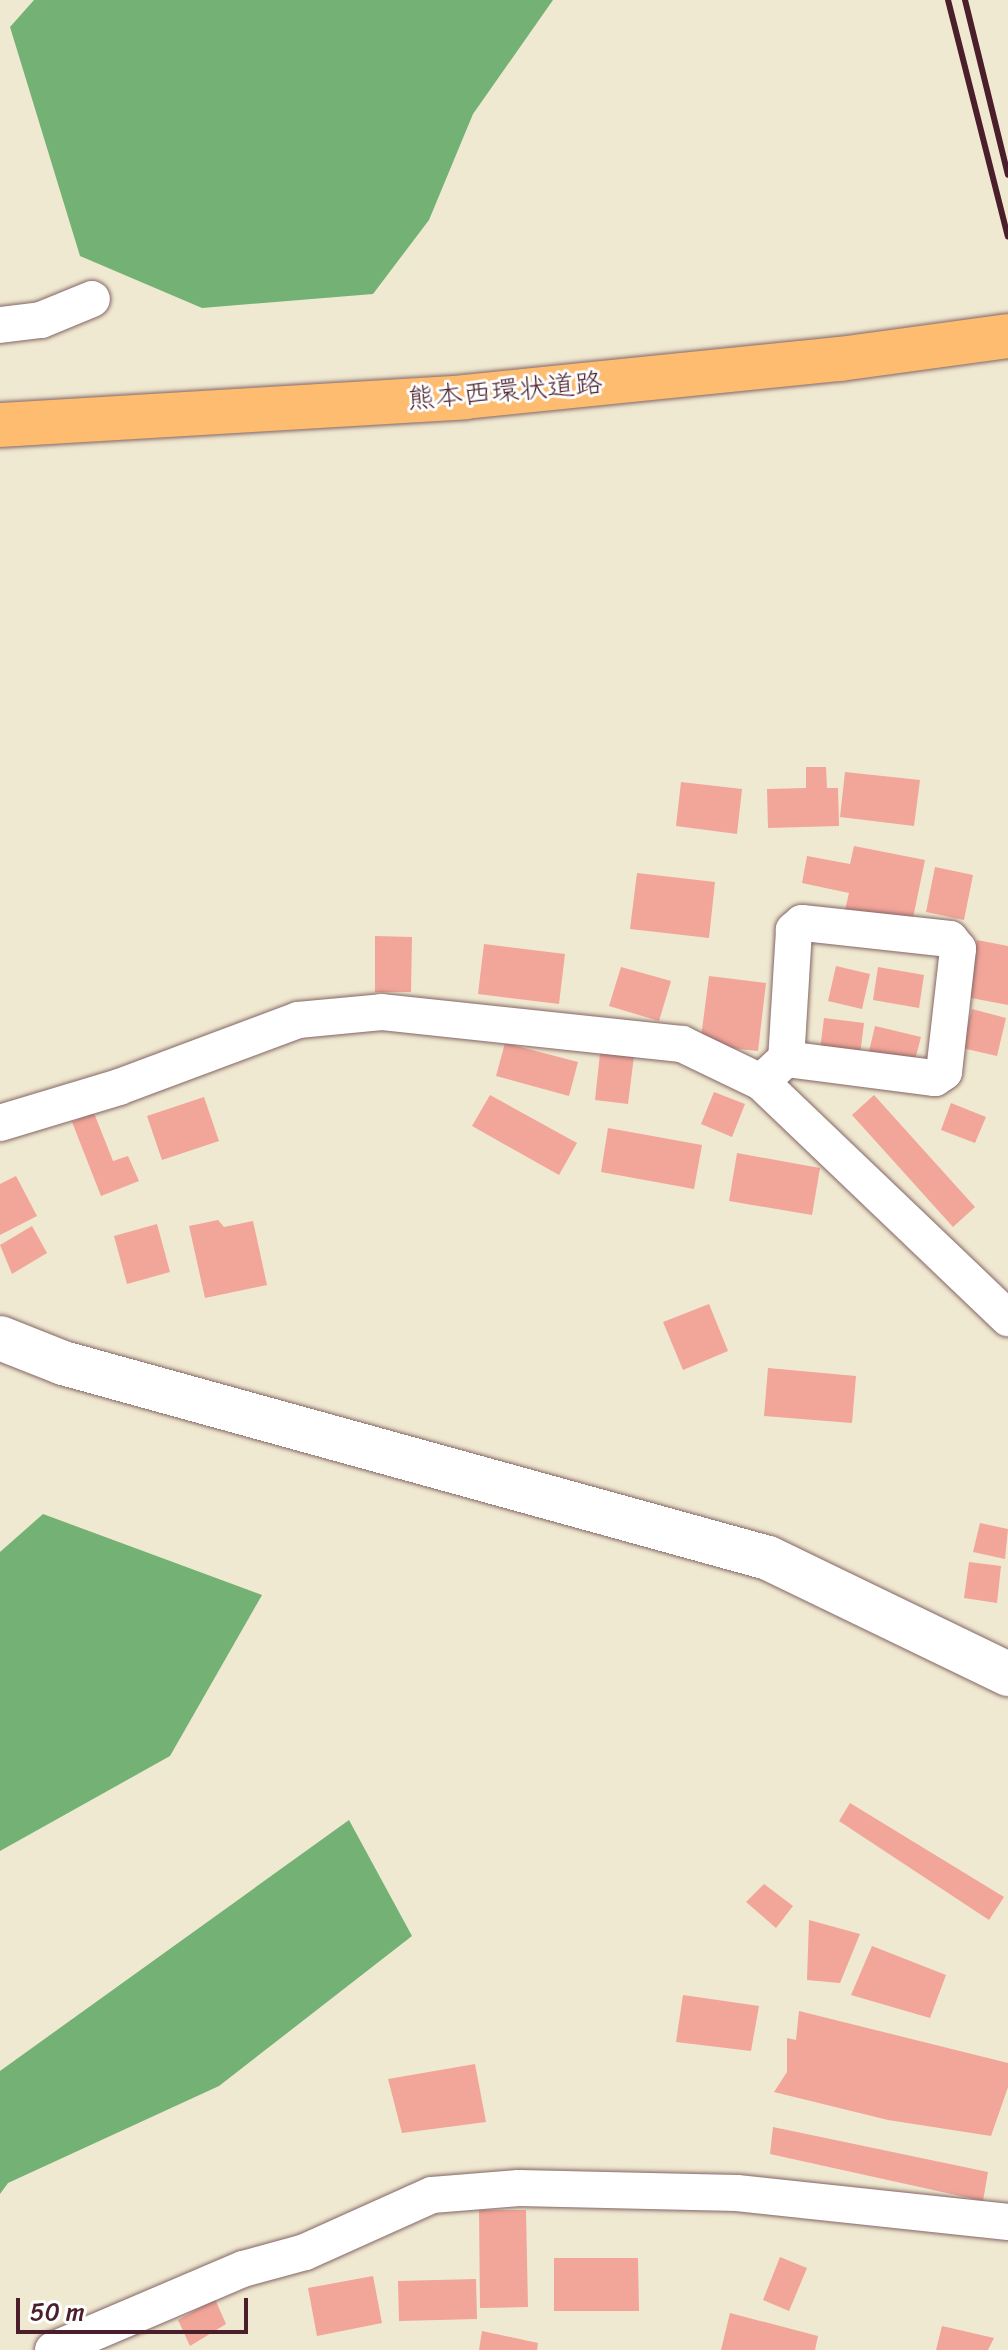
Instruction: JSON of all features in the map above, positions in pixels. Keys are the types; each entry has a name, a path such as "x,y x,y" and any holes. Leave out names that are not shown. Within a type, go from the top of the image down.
{"highway":[{"name":"熊本西環状道路","path":"0,425 465,397 840,359 1008,336"}],"street":[{"path":"0,325 41,320 92,299"},
{"path":"0,1123 119,1087 298,1020 382,1012 682,1044 774,1070 935,1078 944,1072 958,949 950,939 802,923 794,930 774,1070"},
{"path":"774,1070 1008,1318"},
{"path":"0,1338 63,1363 768,1558 1008,1674"},
{"path":"53,2350 243,2269 305,2252 432,2195 519,2188 737,2193 1008,2222"}],"green space":[{"path":"34,0 553,0 473,114 429,220 373,294 202,308 80,256 10,27"},
{"path":"43,1514 262,1595 170,1756 0,1851 0,1552"},
{"path":"349,1820 412,1936 219,2086 8,2183 0,2194 0,2071"}],"building":[{"path":"806,767 826,767 827,788 838,788 839,826 768,828 767,789 806,788"},
{"path":"845,772 920,780 914,826 840,817"},
{"path":"681,782 742,789 737,834 676,826"},
{"path":"854,846 925,860 912,923 845,910 849,893 802,883 807,856 850,864"},
{"path":"935,867 973,875 964,920 926,912"},
{"path":"637,873 715,882 709,938 630,929"},
{"path":"375,936 412,937 411,992 375,992"},
{"path":"977,940 1008,946 1008,1005 966,997"},
{"path":"484,944 565,954 559,1004 478,994"},
{"path":"836,966 870,974 862,1009 828,1001"},
{"path":"621,967 671,981 659,1021 609,1006"},
{"path":"878,967 924,975 919,1008 873,1000"},
{"path":"709,976 766,983 758,1051 700,1045"},
{"path":"972,1009 1006,1018 997,1056 962,1048"},
{"path":"824,1018 864,1023 860,1055 820,1050"},
{"path":"875,1026 921,1037 912,1071 867,1060"},
{"path":"505,1043 578,1062 569,1096 496,1076"},
{"path":"601,1044 635,1048 628,1104 595,1100"},
{"path":"714,1092 745,1104 732,1137 701,1124"},
{"path":"490,1095 577,1143 559,1175 472,1126"},
{"path":"874,1095 975,1207 953,1227 852,1115"},
{"path":"204,1097 219,1141 162,1160 147,1116"},
{"path":"951,1103 986,1117 975,1143 941,1130"},
{"path":"94,1113 113,1161 128,1156 139,1181 101,1196 72,1122"},
{"path":"608,1128 702,1145 694,1189 601,1172"},
{"path":"737,1153 820,1168 812,1215 729,1201"},
{"path":"16,1176 37,1216 0,1235 0,1184"},
{"path":"218,1220 224,1227 253,1221 267,1285 205,1298 189,1226"},
{"path":"157,1224 170,1272 127,1284 114,1236"},
{"path":"32,1226 47,1253 12,1274 0,1245"},
{"path":"709,1304 728,1351 683,1370 663,1322"},
{"path":"768,1368 856,1376 852,1423 764,1416"},
{"path":"980,1523 1008,1529 1005,1559 973,1552"},
{"path":"969,1562 1001,1566 997,1603 964,1598"},
{"path":"850,1803 1004,1897 989,1920 839,1821"},
{"path":"764,1884 793,1906 776,1928 746,1902"},
{"path":"809,1920 860,1934 840,1983 807,1980"},
{"path":"872,1946 946,1975 930,2018 851,1995"},
{"path":"683,1995 759,2006 751,2051 676,2042"},
{"path":"799,2011 1008,2063 1008,2087 991,2136 888,2120 774,2092 787,2072 787,2038 796,2040"},
{"path":"475,2064 486,2122 402,2133 388,2079"},
{"path":"773,2127 988,2172 983,2201 770,2154"},
{"path":"479,2210 526,2210 528,2307 480,2308"},
{"path":"780,2257 807,2268 789,2311 763,2300"},
{"path":"554,2258 638,2258 639,2311 554,2311"},
{"path":"373,2276 382,2323 317,2336 308,2288"},
{"path":"476,2279 477,2319 399,2321 398,2281"},
{"path":"215,2299 226,2324 190,2346 178,2320"},
{"path":"730,2313 818,2336 815,2350 721,2350"},
{"path":"942,2326 994,2338 988,2350 936,2350"},
{"path":"482,2331 538,2343 537,2350 479,2350"}],"railway":[{"path":"948,0 1008,237"},
{"path":"965,0 1008,175"}]}
